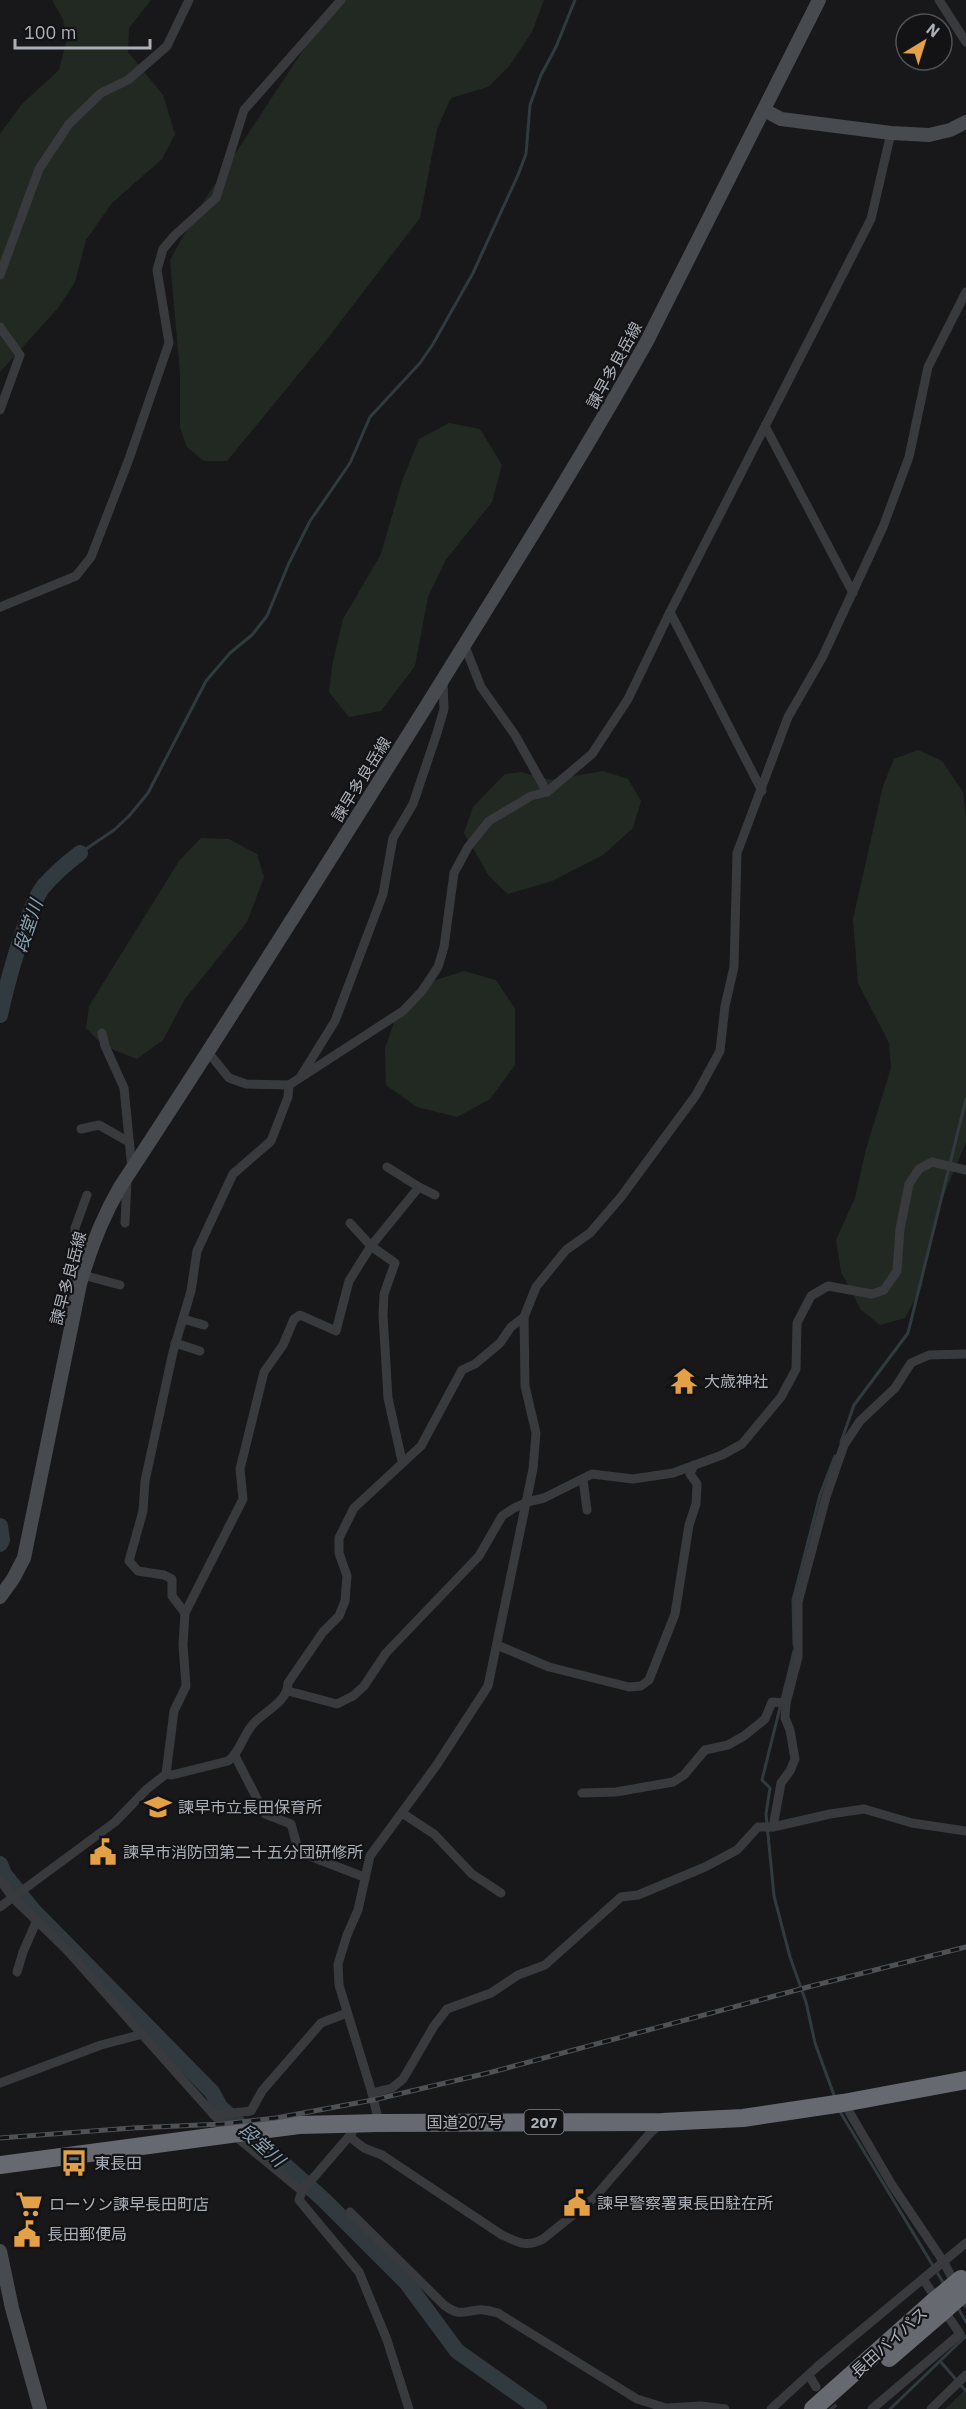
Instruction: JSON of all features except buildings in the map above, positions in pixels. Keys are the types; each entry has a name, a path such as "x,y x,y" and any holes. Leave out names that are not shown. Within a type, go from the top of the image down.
{"highway":[{"name":"国道207号","path":"0,2165 299,2126 354,2130 379,2123 663,2122 742,2118 966,2080"},
{"name":"長田バイパス","path":"831,2409 964,2282"},
{"name":"長田バイパス","path":"813,2409 936,2308"}],"main road":[{"name":"諫早多良岳線","path":"0,1597 24,1558 83,1275 103,1218 465,644 568,476 642,350 819,0"},
{"path":"764,110 781,119 891,133 929,135 950,130 966,122"},
{"path":"0,2251 6,2310 40,2409"}],"street":[{"path":"0,275 39,169 69,124 101,93 128,80 167,46 189,0"},
{"path":"0,607 76,576 91,557 129,459 169,343 157,270 163,249 216,198 244,110 341,0"},
{"path":"939,0 966,42"},
{"path":"208,1052 229,1078 246,1084 289,1085 403,1011 422,991 438,967 454,873 468,847 489,821 531,796 547,792 592,754 628,699 670,612 871,219 891,133"},
{"path":"379,2123 339,1985 338,1964 358,1910 370,1856 488,1686 533,1469 536,1433 525,1386 524,1317 536,1287 566,1250 590,1233 621,1197 696,1095 720,1051 725,1006 734,968 737,853 788,717 822,658 883,527 909,457 928,367 966,292"},
{"path":"0,327 20,355 0,410"},
{"path":"765,426 853,593"},
{"path":"670,612 762,791"},
{"path":"465,644 481,687 514,735 547,792"},
{"path":"300,1078 335,1020 383,894 393,838 413,804 440,725 444,709 443,678"},
{"path":"102,1033 105,1046 124,1088 130,1173 126,1223"},
{"path":"185,1613 172,1596 172,1579 164,1575 138,1571 129,1561 143,1511 150,1459 175,1343 191,1291 197,1251 233,1174 271,1141 288,1097 289,1085"},
{"path":"81,1129 99,1125 129,1142"},
{"path":"288,1691 336,1704 353,1696 364,1686 386,1653 479,1556 502,1516 527,1502 544,1498 592,1474 633,1479 673,1473 722,1455 742,1444 781,1396 796,1369 797,1323 811,1296 828,1286 872,1294 884,1290 897,1271 900,1228 909,1184 919,1169 932,1162 966,1170"},
{"path":"387,1167 435,1195"},
{"path":"0,1907 115,1822 147,1789 166,1774 174,1711 186,1686 183,1644 185,1613 243,1498 240,1469 264,1372 283,1345 294,1319 300,1315 336,1331 349,1281 371,1246 419,1187"},
{"path":"76,1306 67,1303 75,1259 75,1228 87,1195"},
{"path":"350,1223 371,1246 395,1263 384,1294 383,1316 388,1398 402,1461"},
{"path":"83,1275 120,1284"},
{"path":"166,1774 172,1775 228,1761 235,1756 244,1735 254,1723 281,1700 288,1691 288,1683 323,1632 339,1616 345,1601 347,1576 339,1553 339,1538 354,1508 402,1461 421,1446 462,1370 475,1364 500,1344 511,1328 524,1317"},
{"path":"183,1319 204,1325"},
{"path":"175,1343 200,1351"},
{"path":"773,1827 781,1783 795,1759 790,1730 784,1718 784,1703 798,1657 798,1602 826,1497 844,1445 860,1421 895,1388 911,1364 930,1355 966,1354"},
{"path":"497,1645 549,1666 629,1687 641,1686 650,1680 675,1614 689,1525 696,1504 697,1484 690,1474 694,1465"},
{"path":"583,1479 587,1510"},
{"path":"582,1793 616,1792 673,1782 684,1775 705,1750 728,1745 744,1736 765,1719 772,1702 784,1703"},
{"path":"235,1756 265,1814 291,1824 299,1852 364,1877"},
{"path":"372,2093 392,2088 403,2079 434,2026 447,2009 491,1993 518,1975 546,1965 621,1897 638,1895 705,1867 737,1850 758,1827 773,1827 864,1809 912,1823 966,1831"},
{"path":"402,1813 434,1834 472,1874 501,1893"},
{"path":"0,1880 13,1898 37,1920 143,2034 214,2115 302,2191"},
{"path":"17,1972 37,1920"},
{"path":"214,2115 251,2111 262,2091 321,2023 347,2013"},
{"path":"0,2083 101,2045 143,2034"},
{"path":"839,2103 966,2303"},
{"path":"409,2409 387,2340 359,2272 299,2200 302,2191 354,2130 364,2148 382,2156 502,2235 524,2245 534,2244 543,2239 594,2198 651,2132 663,2122"},
{"path":"350,2212 444,2306 453,2312 467,2313 478,2310 498,2313 637,2399 668,2408 701,2406 725,2409"},
{"path":"771,2409 966,2243"},
{"path":"872,2409 960,2334 927,2276"},
{"path":"809,2375 816,2387"},
{"path":"932,2409 966,2375"}],"shaded area":[{"path":"52,0 151,0 129,28 128,52 163,95 175,134 162,159 112,203 86,240 75,282 58,308 0,372 0,134 22,104 59,70 66,43 63,19"},
{"path":"336,0 544,0 532,32 510,65 488,87 451,98 437,129 420,218 324,343 227,461 204,461 187,447 180,428 180,373 170,260 196,213"},
{"path":"449,423 480,429 502,465 492,502 445,561 428,597 415,666 381,711 349,717 329,692 332,666 343,619 381,554 402,481 419,439"},
{"path":"918,750 942,761 963,792 966,817 966,1142 937,1211 922,1286 905,1318 880,1325 861,1310 841,1272 836,1240 855,1198 866,1149 891,1068 889,1043 858,983 853,919 883,786 894,759"},
{"path":"603,771 628,779 641,801 633,828 603,855 552,881 508,894 489,876 464,833 473,807 505,774 521,772 551,780"},
{"path":"201,838 229,839 257,854 264,877 247,922 185,999 163,1040 137,1059 104,1046 86,1028 89,1006 179,861"},
{"path":"464,971 496,980 515,1009 515,1065 490,1099 457,1117 417,1107 386,1085 385,1048 398,1011 426,983"},
{"path":"965,2390 966,2409 945,2409"}],"waterway":[{"path":"80,853 114,830 148,793 206,681 230,653 252,635 267,616 289,563 310,521 350,463 370,417 420,363 433,344 473,273 518,175 526,154 530,105 575,0"},
{"name":"段堂川","path":"0,1015 18,948 37,897 43,887 80,853"},
{"path":"841,1442 854,1405 908,1333 966,1099"},
{"path":"794,1644 793,1600 820,1495 835,1456"},
{"name":"段堂川","path":"0,1526 2,1540 0,1544"},
{"path":"794,1651 762,1780 770,1788 766,1814 774,1896 790,1957 806,2002 815,2043 835,2098"},
{"name":"段堂川","path":"0,1864 4,1874 33,1910 212,2092 220,2107 324,2200 406,2282 457,2351 539,2409"},
{"path":"839,2110 944,2284"},
{"path":"958,2308 966,2322"},
{"path":"966,2336 940,2361 966,2391"},
{"path":"890,2409 940,2361"}],"tunnel":[{"path":"823,2396 834,2409"}],"railway":[{"path":"0,2138 223,2124 276,2118 373,2100 492,2072 966,1947"}],"place":[{"name":"大歳神社","path":"684,1381"},
{"name":"諫早市立長田保育所","path":"158,1807"},
{"name":"諫早市消防団第二十五分団研修所","path":"103,1852"},
{"name":"東長田","path":"74,2163"},
{"name":"諫早警察署東長田駐在所","path":"577,2203"},
{"name":"ローソン諫早長田町店","path":"29,2204"},
{"name":"長田郵便局","path":"27,2234"}]}
